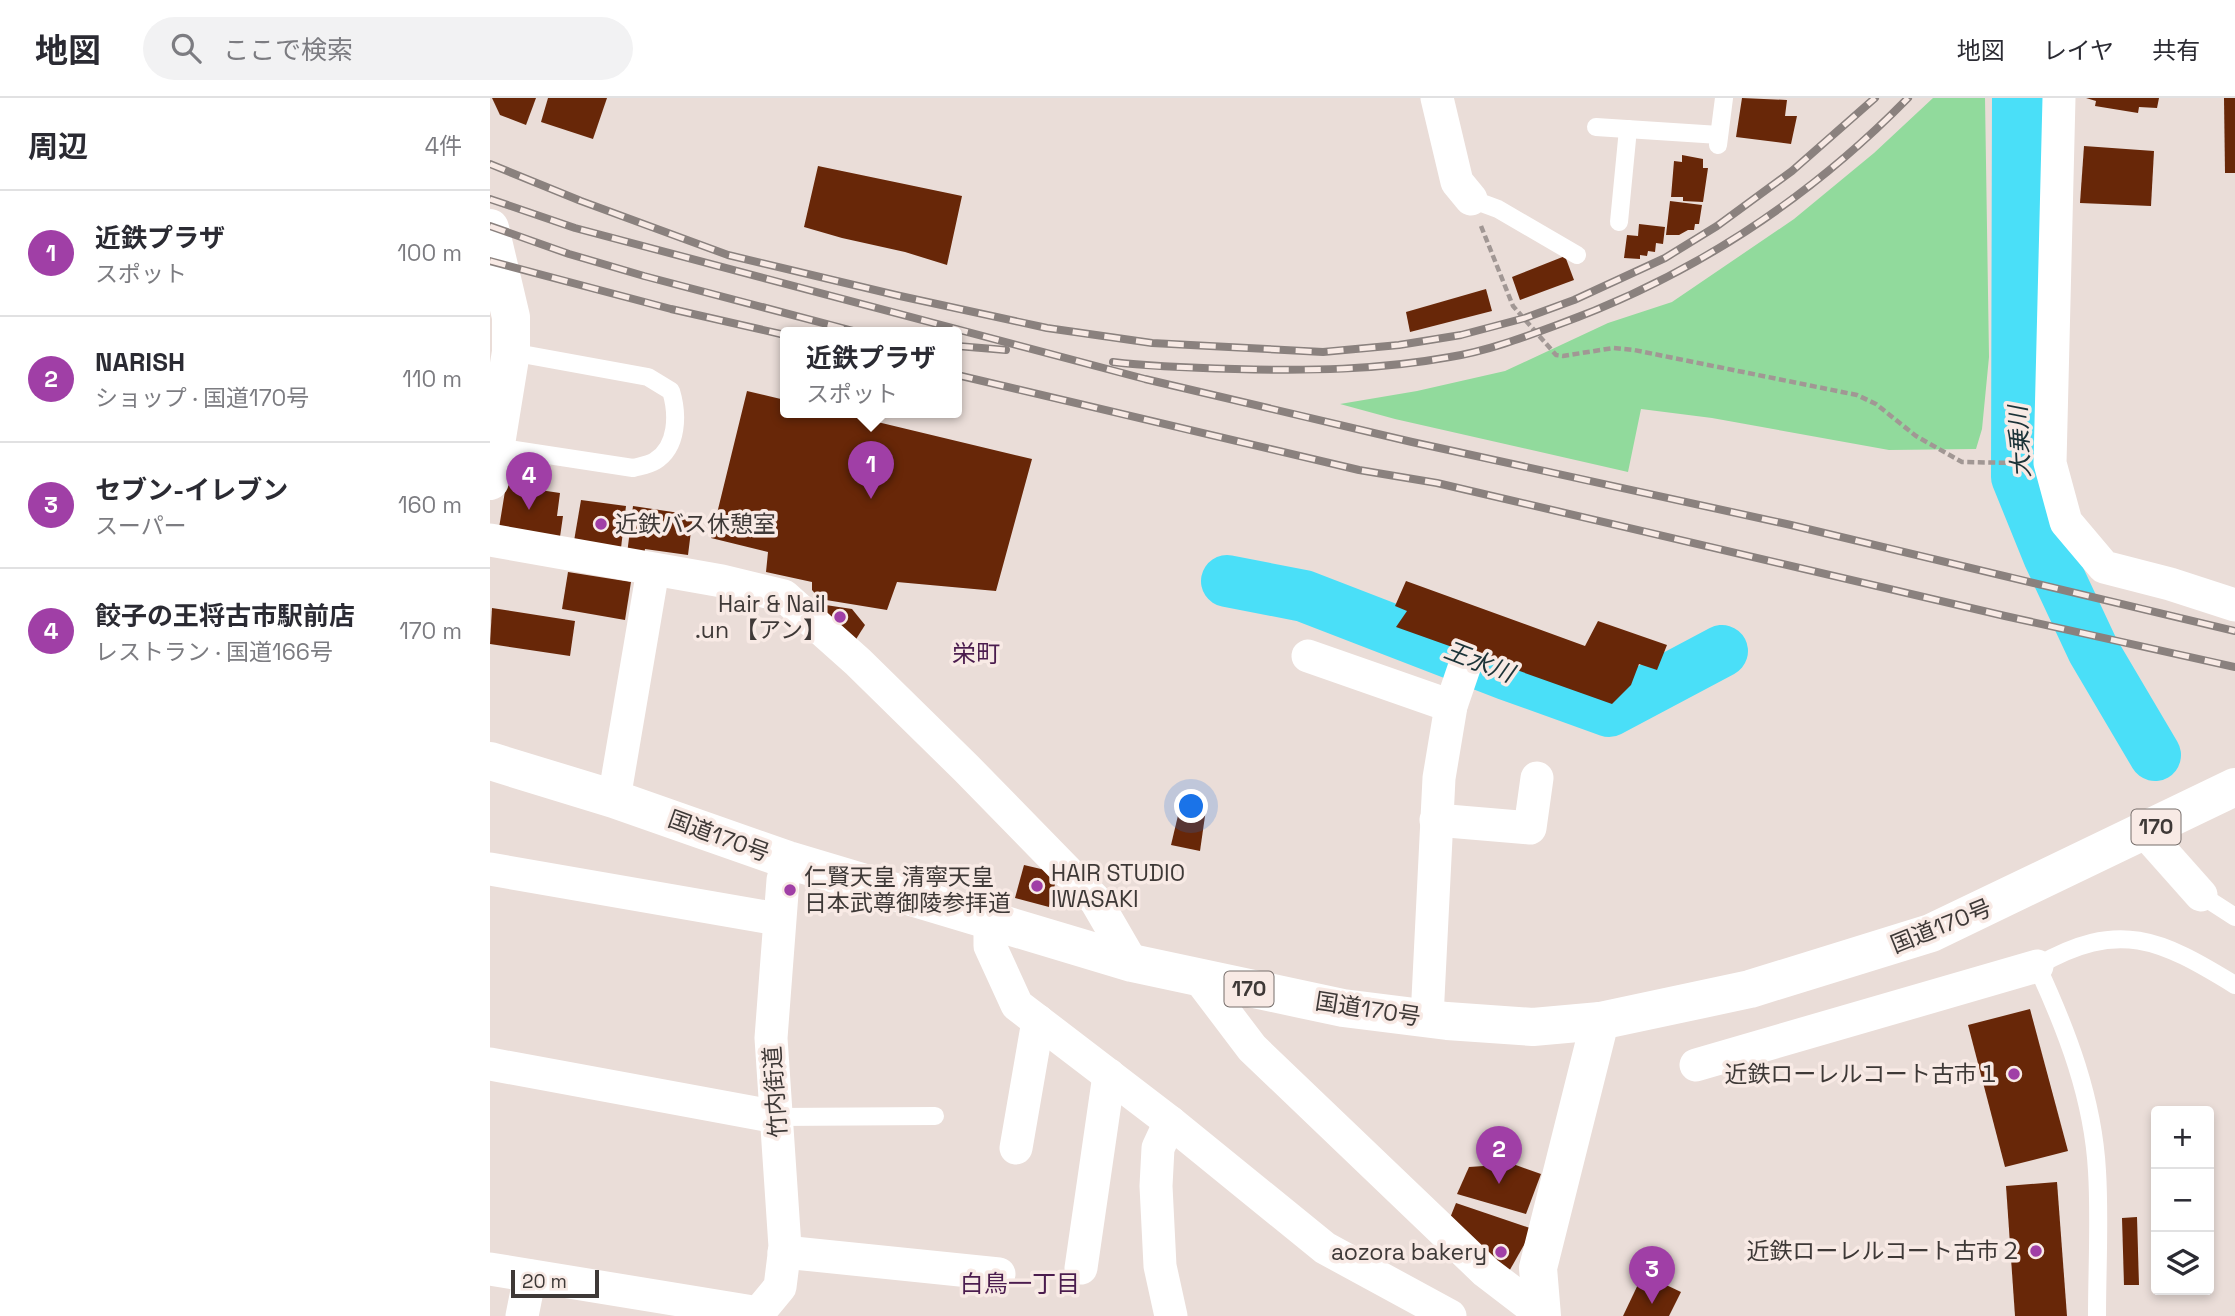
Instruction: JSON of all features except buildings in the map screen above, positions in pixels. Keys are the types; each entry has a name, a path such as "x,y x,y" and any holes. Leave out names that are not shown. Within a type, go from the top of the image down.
{"main road":[{"path":"490,228 511,317 511,352 493,464"},
{"name":"国道170号","path":"490,761 614,799 788,860 1132,963 1343,1008 1533,1027 1600,1021 1750,989 1931,933 2235,787"},
{"path":"1542,1315 1538,1268 1600,1021"}],"street":[{"path":"1437,98 1457,182 1471,199"},
{"path":"2059,98 2050,463 2066,522 2104,567 2235,605"},
{"path":"490,540 722,581 784,596 858,662 1096,901 1132,963"},
{"path":"614,799 653,570"},
{"path":"1308,656 1451,706"},
{"path":"1427,1018 1439,778 1451,706 1465,665"},
{"path":"1436,820 1530,828 1536,778"},
{"path":"2145,832 2201,895"},
{"name":"竹内街道","path":"757,1314 779,1287 784,1252 771,1038 773,918 788,860"},
{"path":"490,869 773,918"},
{"path":"990,921 990,946 1017,1005 1170,1122 1325,1248 1443,1315"},
{"path":"1696,1065 2037,966"},
{"path":"1199,978 1251,1048 1486,1272 1542,1315"},
{"path":"1016,1148 1038,1021"},
{"path":"490,1064 777,1117"},
{"path":"1081,1268 1109,1075"},
{"path":"1170,1122 1158,1148 1156,1186 1160,1266 1171,1316"},
{"path":"784,1252 999,1274"},
{"path":"490,1269 757,1314"},
{"path":"523,1316 530,1276"}],"lane":[{"path":"1596,127 1719,140 1724,98"},
{"path":"1619,222 1628,129"},
{"path":"1471,199 1498,209 1577,255"},
{"path":"493,464 634,468 655,461 671,443 677,410 671,391 648,377 511,352"},
{"path":"2201,895 2235,917"},
{"path":"2096,1316 2097,1172 2093,1133 2083,1086 2062,1021 2037,966 2059,953 2082,945 2138,938 2188,956 2235,985"},
{"path":"777,1117 935,1116"}],"path":[{"path":"1471,199 1513,306 1556,355 1613,348 1634,350 1857,395 1876,404 1916,436 1962,462 2050,463"}],"green space":[{"path":"1933,98 1985,98 1989,357 1982,429 1976,449 1889,450 1712,418 1641,409 1628,472 1340,404 1417,391 1505,371 1608,323 1672,302 1794,219 1874,153"}],"waterway":[{"name":"大乗川","path":"2018,98 2017,477 2049,556 2093,650 2155,755"},
{"name":"王水川","path":"1227,581 1304,596 1609,711 1722,651"}],"railway":[{"path":"490,164 728,255 900,296 1047,328 1152,343 1323,352 1399,345 1461,335 1525,318 1574,300 1665,258 1717,226 1792,171 1875,98"},
{"path":"1113,362 1204,368 1343,369 1450,357 1518,339 1606,306 1700,259 1789,202 1870,135 1908,98"},
{"path":"490,199 575,228 949,327"},
{"path":"490,226 569,254 644,276 838,327"},
{"path":"490,261 671,309 780,334"},
{"path":"962,331 1145,379 1412,442 1791,525 2235,631"},
{"path":"962,346 1006,350"},
{"path":"962,376 1359,470 1437,483 2235,667"}],"place":[{"name":"近鉄プラザ","path":"871,499"},
{"name":"餃子の王将古市駅前店","path":"529,510"},
{"name":"近鉄バス休憩室","path":"601,524"},
{"name":"Hair & Nail .un 【アン】","path":"840,617"},
{"name":"HAIR STUDIO IWASAKI","path":"1037,886"},
{"name":"仁賢天皇 清寧天皇 日本武尊御陵参拝道","path":"790,890"},
{"name":"近鉄ローレルコート古市１","path":"2014,1074"},
{"name":"NARISH","path":"1499,1184"},
{"name":"近鉄ローレルコート古市２","path":"2036,1251"},
{"name":"aozora bakery","path":"1501,1252"},
{"name":"セブン-イレブン","path":"1652,1304"}],"district":[{"name":"栄町","path":"976,654"},
{"name":"白鳥一丁目","path":"1020,1284"}]}
